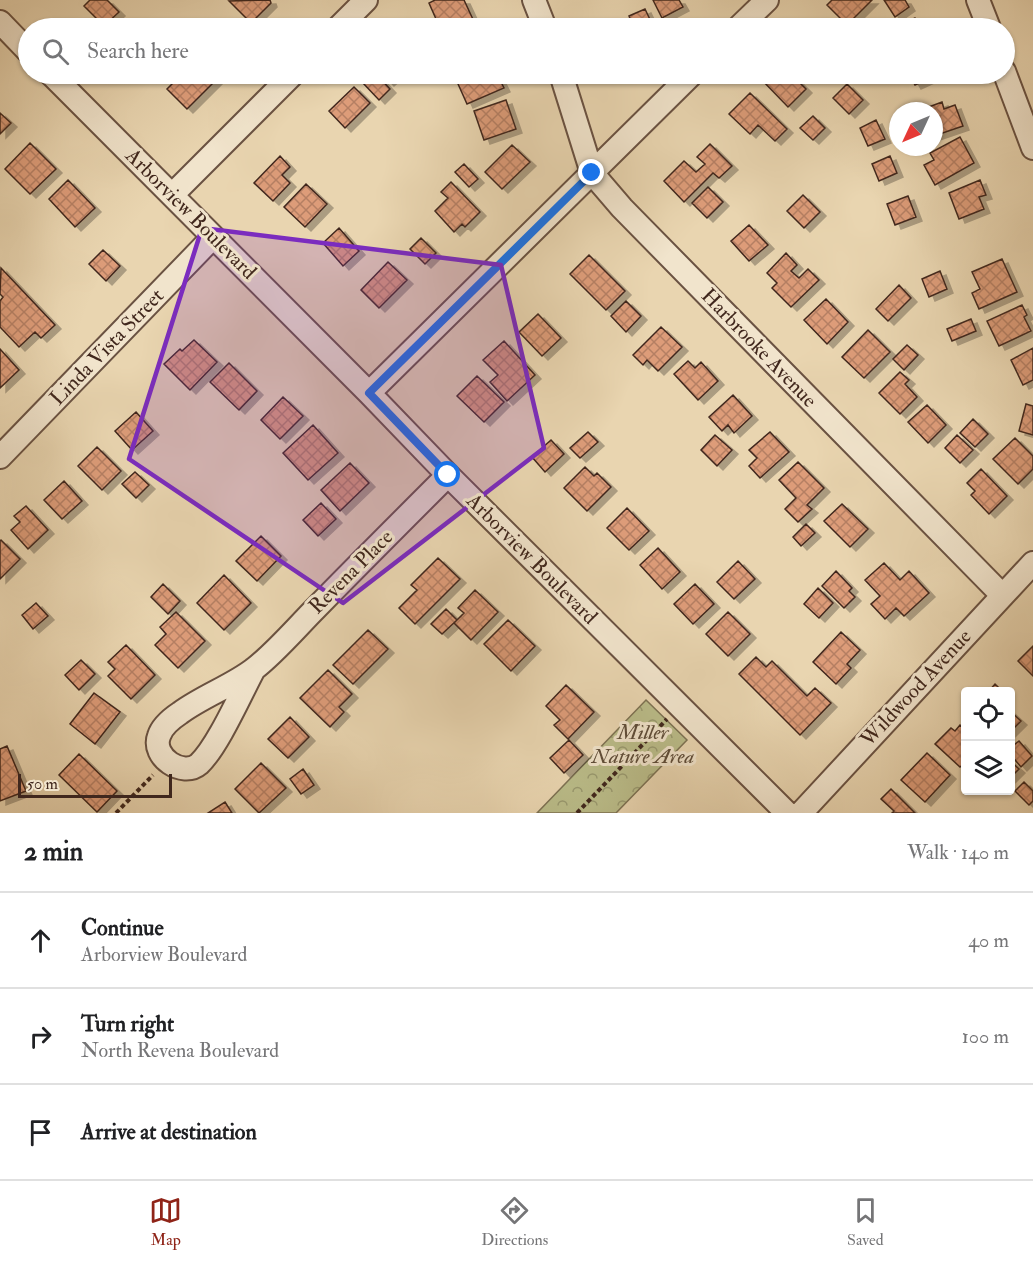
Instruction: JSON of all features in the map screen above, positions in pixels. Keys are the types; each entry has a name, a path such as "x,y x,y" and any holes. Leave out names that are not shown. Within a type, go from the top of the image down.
{"street":[{"path":"348,18 366,0"},
{"path":"534,0 541,18"},
{"path":"748,18 767,0"},
{"path":"978,0 985,18"},
{"path":"0,22 18,41"},
{"name":"Arborview Boulevard","path":"61,84 787,813"},
{"path":"172,195 283,84"},
{"name":"Harbrooke Avenue","path":"564,84 592,173 622,208 1002,595"},
{"path":"369,393 682,84"},
{"path":"1010,84 1033,148"},
{"name":"Linda Vista Street","path":"0,457 213,237"},
{"name":"Revena Place","path":"254,669 212,749 201,763 194,768 187,769 168,762 158,747 158,737 167,723 254,669 448,475"},
{"name":"Wildwood Avenue","path":"801,813 1033,563"}],"path":[{"path":"577,813 680,706"},
{"path":"116,813 153,774"}],"highlighted area":[{"path":"202,228 501,265 544,448 343,603 129,459"}],"green space":[{"name":"Miller Nature Area","path":"646,700 687,740 616,813 537,813"}],"building":[{"path":"90,0 107,0 119,12 113,18 96,18 84,6"},
{"path":"270,0 271,3 256,18 246,18 229,1"},
{"path":"435,0 464,0 472,18 436,18 429,3"},
{"path":"653,0 679,0 683,7 662,18"},
{"path":"832,0 872,0 854,18 840,18 827,5"},
{"path":"884,0 905,0 909,7 895,17"},
{"path":"645,9 649,18 630,18 629,16"},
{"path":"172,84 212,84 187,109 167,89"},
{"path":"364,84 385,84 390,89 379,100"},
{"path":"458,84 502,84 504,88 467,104"},
{"path":"766,84 801,84 806,89 788,107"},
{"path":"847,84 863,100 849,114 833,98"},
{"path":"354,87 370,103 345,128 329,111"},
{"path":"750,93 787,129 775,141 758,125 750,134 729,114"},
{"path":"506,100 516,129 484,140 474,111"},
{"path":"955,105 963,126 943,133 943,106 944,109"},
{"path":"0,113 11,123 0,134"},
{"path":"813,116 825,128 813,140 800,128"},
{"path":"876,120 885,139 868,146 860,128"},
{"path":"960,137 974,163 935,185 924,165 934,160 932,156 943,156 943,146"},
{"path":"30,143 56,169 30,194 5,169"},
{"path":"710,144 732,166 719,178 713,173 684,202 664,181 684,161 696,172 705,164 697,157"},
{"path":"512,145 530,162 502,189 485,172"},
{"path":"280,156 290,167 282,175 290,183 273,201 254,183"},
{"path":"890,156 897,173 879,181 872,164"},
{"path":"464,164 478,179 469,187 455,172"},
{"path":"68,180 95,208 75,227 49,199"},
{"path":"980,180 986,195 979,197 984,209 959,219 949,193"},
{"path":"451,182 480,212 465,227 462,224 454,232 435,211 448,198 441,192"},
{"path":"306,184 327,204 305,227 284,207"},
{"path":"708,187 723,202 707,218 692,203"},
{"path":"803,195 820,212 804,228 787,211"},
{"path":"908,196 916,217 895,225 887,204"},
{"path":"749,225 768,245 749,261 731,241"},
{"path":"339,228 359,251 343,266 323,243"},
{"path":"421,238 436,253 425,264 410,249"},
{"path":"103,250 120,266 106,281 89,264"},
{"path":"786,253 797,265 791,271 799,278 808,269 819,280 791,307 772,288 777,283 767,273"},
{"path":"589,255 625,291 606,310 570,274"},
{"path":"1002,259 1017,292 979,309 972,293 980,289 972,272"},
{"path":"388,262 407,280 379,308 361,290"},
{"path":"1,268 55,325 41,338 35,332 19,347 0,327 0,301 3,297 0,294"},
{"path":"940,271 947,289 929,297 922,279"},
{"path":"899,285 911,298 888,321 876,309"},
{"path":"826,299 848,322 827,344 804,320"},
{"path":"626,301 641,316 626,332 611,316"},
{"path":"1022,305 1027,315 1024,317 1031,331 999,346 987,321"},
{"path":"538,314 561,338 542,356 519,332"},
{"path":"971,319 976,331 952,341 947,329"},
{"path":"661,327 682,347 658,371 647,360 643,365 633,355"},
{"path":"868,330 890,352 864,378 842,357"},
{"path":"194,340 217,362 190,390 164,364"},
{"path":"504,341 535,375 507,401 490,382 498,375 483,360"},
{"path":"907,345 918,355 904,370 893,359"},
{"path":"1033,348 1033,380 1023,385 1011,360"},
{"path":"0,349 19,370 0,388"},
{"path":"688,361 695,368 701,362 718,381 698,400 674,374"},
{"path":"229,363 257,391 239,410 210,382"},
{"path":"900,372 909,380 905,384 917,397 900,414 879,393"},
{"path":"477,376 504,402 484,422 457,396"},
{"path":"733,395 752,416 734,433 728,425 722,431 709,417"},
{"path":"283,397 303,416 280,439 261,420"},
{"path":"1026,404 1033,406 1033,435 1019,431"},
{"path":"927,405 946,425 928,443 908,422"},
{"path":"136,412 153,431 132,450 115,431"},
{"path":"973,419 988,434 975,447 960,433"},
{"path":"313,425 338,453 308,480 283,453"},
{"path":"588,432 598,442 580,458 570,448"},
{"path":"770,432 789,452 760,478 749,466 757,458 749,450"},
{"path":"715,435 732,450 717,466 701,450"},
{"path":"957,435 973,450 960,463 945,448"},
{"path":"1015,438 1033,456 1033,469 1018,484 993,459"},
{"path":"551,440 564,454 545,472 532,457"},
{"path":"97,447 121,471 102,490 78,466"},
{"path":"798,462 824,488 807,505 812,509 798,522 785,509 796,498 779,480"},
{"path":"350,463 369,483 340,511 321,490"},
{"path":"585,467 594,476 597,473 611,487 587,511 564,488"},
{"path":"981,469 1007,496 989,514 971,495 975,491 967,483"},
{"path":"135,472 149,485 136,498 122,484"},
{"path":"64,481 82,501 62,519 44,500"},
{"path":"321,503 336,519 318,536 303,520"},
{"path":"842,504 868,529 850,547 824,521"},
{"path":"26,506 48,530 28,549 11,530 20,522 14,516"},
{"path":"627,508 649,531 629,550 607,528"},
{"path":"806,524 815,533 801,546 793,537"},
{"path":"261,536 281,556 257,581 236,561"},
{"path":"0,541 20,559 0,579"},
{"path":"658,548 680,572 662,589 640,565"},
{"path":"438,558 460,579 415,624 399,608 417,590 411,585"},
{"path":"738,561 755,579 734,599 717,582"},
{"path":"884,563 900,580 909,571 929,593 904,616 896,608 885,619 871,604 880,596 865,580"},
{"path":"836,571 852,588 849,591 855,597 844,608 822,586"},
{"path":"224,575 251,603 224,630 197,603"},
{"path":"163,584 180,601 168,614 151,597"},
{"path":"695,584 714,604 693,624 674,604"},
{"path":"818,588 833,603 819,618 804,604"},
{"path":"475,590 498,612 471,640 454,623 464,613 458,608"},
{"path":"36,603 48,616 33,629 22,615"},
{"path":"446,609 457,620 442,634 431,624"},
{"path":"176,612 205,641 178,668 155,645 166,634 160,627"},
{"path":"728,612 750,634 728,656 706,634"},
{"path":"508,620 535,646 511,671 484,644"},
{"path":"368,630 388,649 353,684 333,665"},
{"path":"841,632 860,650 847,664 851,668 836,684 813,662"},
{"path":"126,645 155,675 131,699 108,676 115,669 108,662"},
{"path":"1033,646 1033,676 1018,661"},
{"path":"756,657 766,667 772,661 807,696 815,688 831,703 800,735 739,674"},
{"path":"81,660 95,674 79,690 65,675"},
{"path":"328,670 352,694 339,707 344,712 330,727 300,698"},
{"path":"566,685 594,712 568,739 554,725 560,720 546,706"},
{"path":"94,693 120,712 95,744 70,724"},
{"path":"1015,716 1021,721 1015,727"},
{"path":"290,717 309,737 288,758 268,739"},
{"path":"961,726 960,767 935,744 951,728 955,731"},
{"path":"569,740 583,755 564,773 550,758"},
{"path":"1019,741 1032,756 1021,767 1015,760 1015,744"},
{"path":"7,746 26,791 0,801 0,749"},
{"path":"927,753 950,775 925,802 901,780"},
{"path":"79,754 117,791 97,812 59,775"},
{"path":"261,763 286,788 259,813 235,789"},
{"path":"303,769 314,785 301,794 290,779"},
{"path":"1024,782 1033,791 1033,801 1029,805 1015,791"},
{"path":"891,789 915,813 892,813 894,811 881,799"},
{"path":"225,802 232,813 208,813"}],"route":[{"path":"448,475 369,393 592,173"}]}
